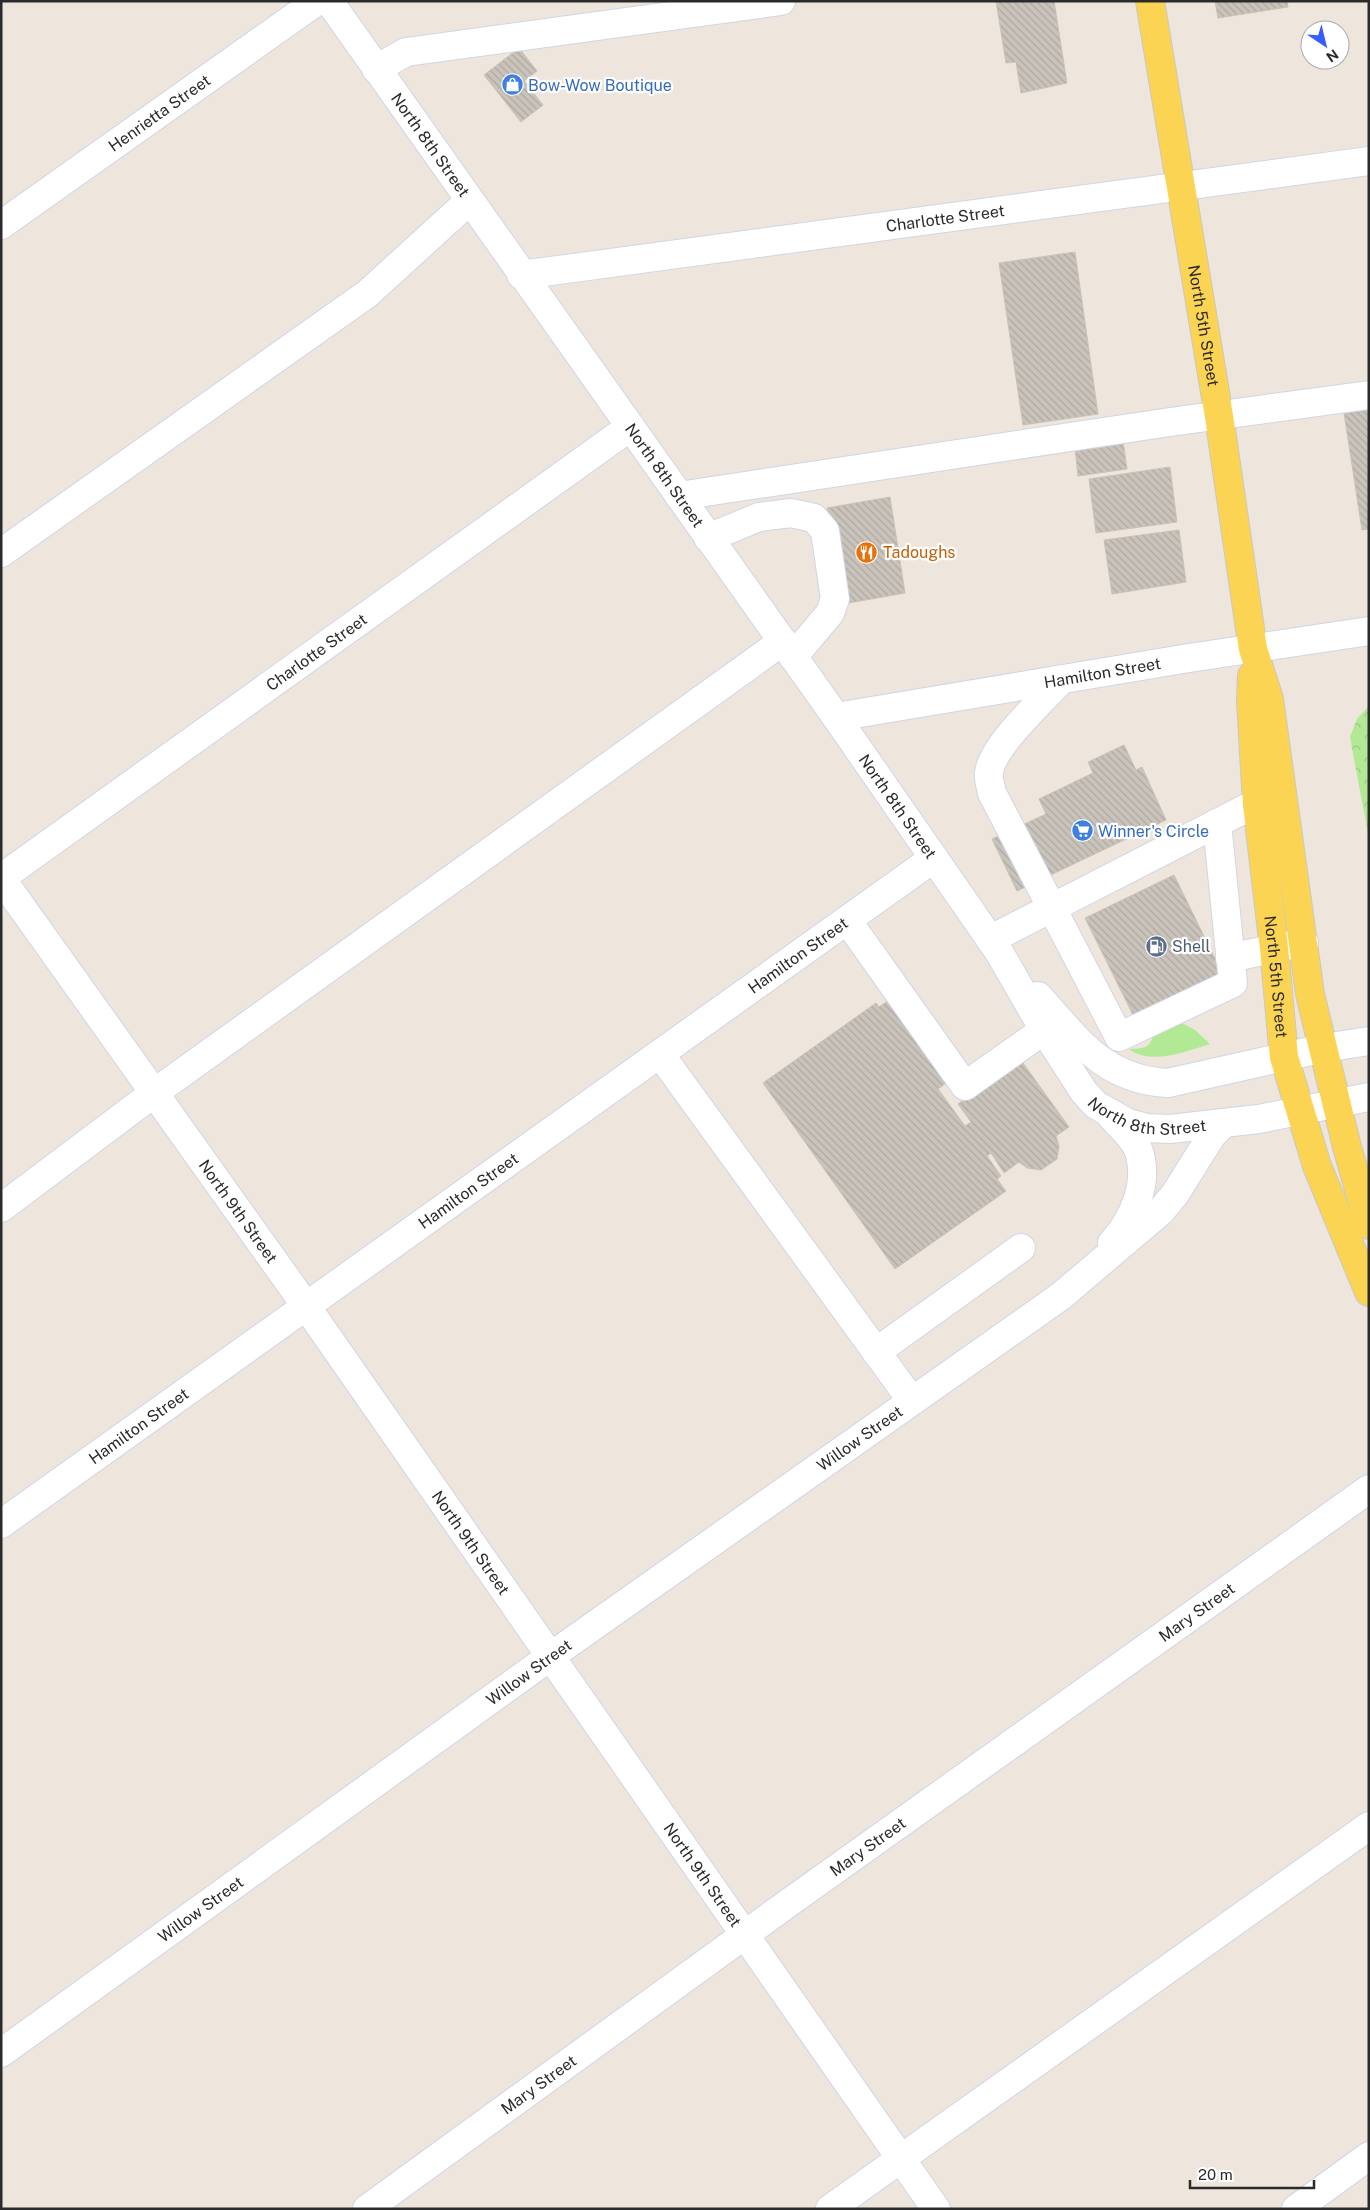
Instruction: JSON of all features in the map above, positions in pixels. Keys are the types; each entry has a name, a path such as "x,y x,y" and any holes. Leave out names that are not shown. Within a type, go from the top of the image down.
{"main road":[{"name":"North 5th Street","path":"1150,1 1219,416 1253,649 1269,699 1310,994 1304,1052 1319,1108 1324,1183 1369,1292"},
{"name":"North 5th Street","path":"1253,649 1251,701 1257,804 1274,948 1319,1108 1369,1225"}],"street":[{"name":"Henrietta Street","path":"1,225 317,1"},
{"name":"North 8th Street","path":"328,1 788,649 1052,1025 1084,1092 1096,1105 1109,1113 1128,1123 1147,1128 1170,1129 1224,1123 1319,1108"},
{"path":"376,69 406,52 781,1"},
{"name":"Charlotte Street","path":"522,275 1369,161"},
{"path":"1,554 367,294 469,201"},
{"path":"678,496 1369,395"},
{"name":"Charlotte Street","path":"1,878 630,427"},
{"path":"1,1208 154,1093 788,649 830,613 835,599 825,531 814,518 791,513 759,517 708,538"},
{"name":"Hamilton Street","path":"836,717 1062,679 1369,631"},
{"path":"1062,679 1007,739 993,758 988,774 992,792 1050,908 1119,1037 1233,983 1217,823"},
{"path":"995,946 1050,908 1257,804 1281,790"},
{"name":"Hamilton Street","path":"1,1524 934,858"},
{"name":"North 9th Street","path":"1,878 306,1306 936,2209"},
{"path":"846,920 965,1086 1052,1025"},
{"path":"1230,958 1304,942"},
{"name":"North 8th Street","path":"1052,1025 1108,1066 1139,1080 1168,1083 1304,1052"},
{"path":"1304,1052 1369,1042"},
{"path":"660,1054 912,1401"},
{"path":"1319,1108 1369,1097"},
{"name":"Willow Street","path":"1061,1296 1118,1236 1137,1200 1141,1184 1138,1149 1109,1113"},
{"name":"Willow Street","path":"1,2053 551,1656 1061,1296 1160,1211 1175,1194 1207,1141 1224,1123"},
{"path":"876,1352 1021,1248"},
{"name":"Mary Street","path":"367,2209 745,1934 1369,1489"},
{"path":"830,2209 1369,1826"},
{"path":"1296,2209 1369,2156"}],"green space":[{"path":"1369,706 1369,839 1350,737 1357,719"},
{"path":"1178,1021 1195,1030 1210,1044 1158,1057 1138,1054 1129,1049 1147,1046 1152,1040 1156,1029"}],"building":[{"path":"996,1 1054,1 1067,83 1021,93 1016,62 1006,63"},
{"path":"1215,1 1287,1 1288,7 1218,18"},
{"path":"519,48 537,71 524,81 543,105 521,122 484,75"},
{"path":"1075,252 1098,414 1023,425 999,263"},
{"path":"1369,409 1369,529 1362,530 1344,413"},
{"path":"1123,441 1127,469 1078,476 1075,448"},
{"path":"1170,467 1177,522 1096,533 1089,479"},
{"path":"890,497 905,593 843,604 827,508"},
{"path":"1179,530 1186,582 1112,594 1104,540"},
{"path":"1124,745 1136,770 1142,767 1166,820 1017,891 992,839 1046,814 1039,799 1093,773 1088,762"},
{"path":"1174,875 1223,975 1135,1019 1085,918"},
{"path":"888,1001 946,1083 938,1089 965,1126 971,1122 958,1104 1020,1059 1069,1127 1056,1136 1059,1146 1057,1159 1041,1170 1027,1168 1019,1162 1004,1173 991,1153 987,1156 1001,1176 997,1179 1006,1191 895,1269 763,1083 876,1003 879,1007"}],"place":[{"name":"Bow-Wow Boutique","path":"512,85"},
{"name":"Tadoughs","path":"867,552"},
{"name":"Winner's Circle","path":"1082,831"},
{"name":"Shell","path":"1156,946"}]}
